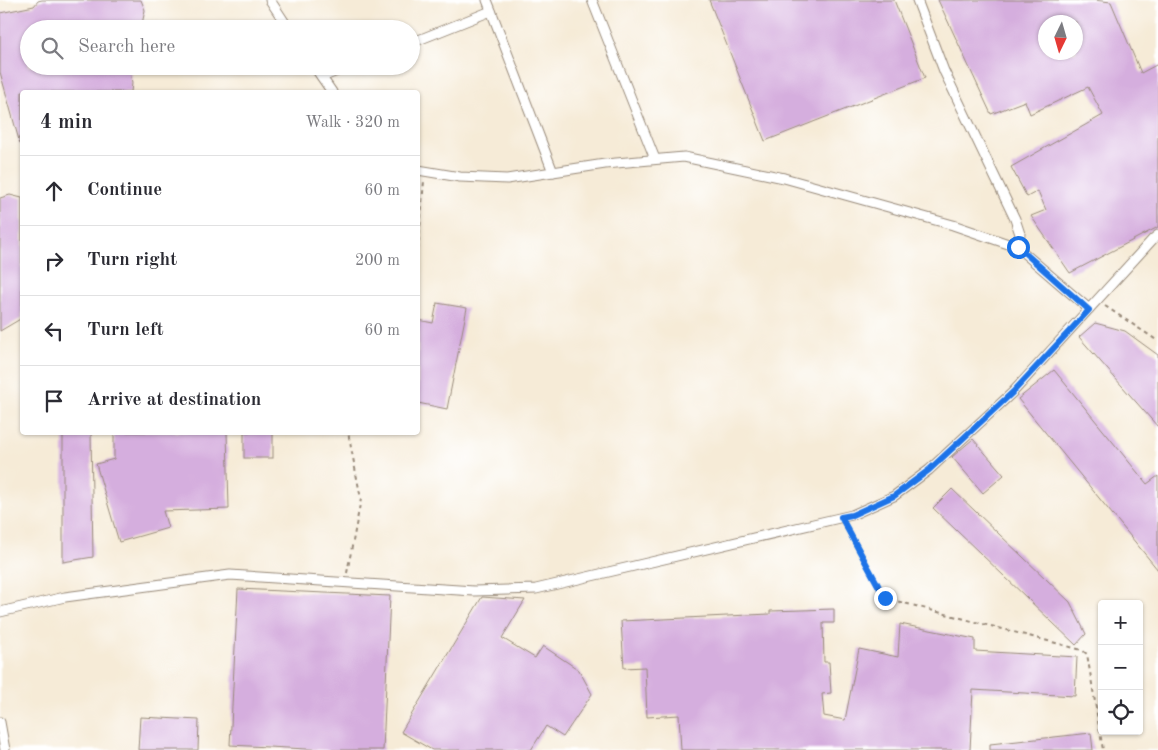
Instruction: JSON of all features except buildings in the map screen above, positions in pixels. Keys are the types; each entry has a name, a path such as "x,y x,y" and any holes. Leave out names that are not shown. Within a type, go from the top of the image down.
{"street":[{"path":"270,0 283,20"},
{"path":"487,0 553,172"},
{"path":"592,0 655,159"},
{"path":"917,0 944,70 1015,219 1020,234 1018,247"},
{"path":"420,39 491,12"},
{"path":"327,75 322,77 331,90"},
{"path":"421,170 460,177 507,179 605,164 684,157 784,178 953,224 1018,247 1089,310"},
{"path":"0,612 66,597 230,575 474,591 536,589 852,515 894,496 929,470 1013,392 1158,235"},
{"path":"0,722 5,750"}],"path":[{"path":"420,197 421,170"},
{"path":"1097,301 1158,341"},
{"path":"345,583 361,499 349,435"},
{"path":"841,517 885,598 1082,650 1087,654 1102,750"}],"route":[{"path":"885,598 841,517 852,515 894,496 929,470 1013,392 1089,310 1018,247"}]}
